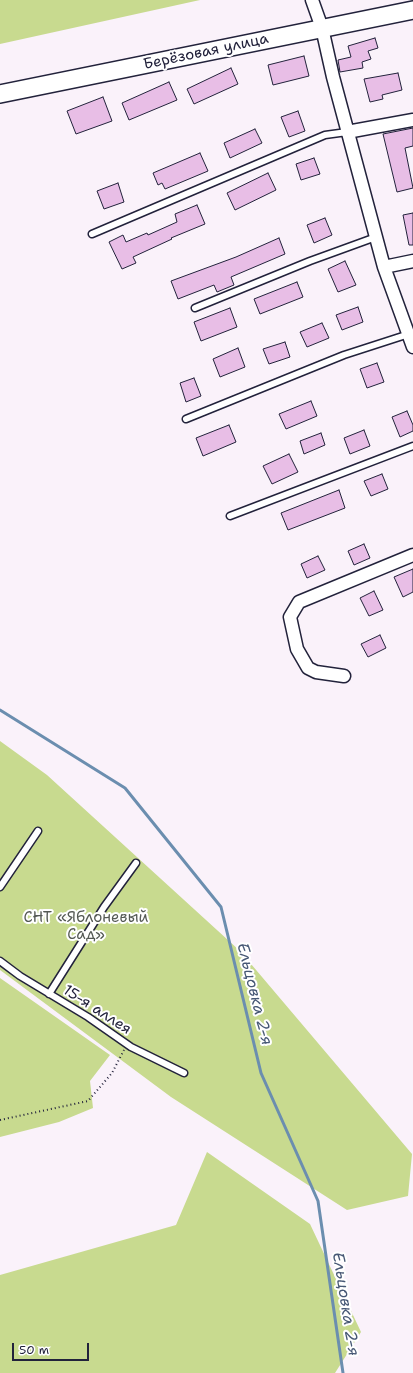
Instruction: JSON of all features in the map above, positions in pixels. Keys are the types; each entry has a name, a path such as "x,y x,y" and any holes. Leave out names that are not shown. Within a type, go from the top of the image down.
{"main road":[{"name":"Берёзовая улица","path":"0,94 413,10"}],"street":[{"path":"312,0 322,28 347,132 384,266 413,347"},
{"path":"347,132 413,120"},
{"path":"384,266 413,261"},
{"path":"344,676 316,672 308,668 297,649 290,617 299,602 413,555"}],"lane":[{"path":"92,234 325,135 347,132"},
{"path":"195,308 310,261 376,237"},
{"path":"186,419 344,354 409,334"},
{"path":"230,516 413,446"},
{"path":"0,887 38,831"},
{"path":"49,994 104,907 136,862"},
{"name":"15-я аллея","path":"0,961 49,994 88,1017 127,1044 184,1073"}],"path":[{"path":"0,1120 88,1101 112,1073 127,1044"}],"green space":[{"path":"0,0 200,0 0,44"},
{"name":"СНТ «Яблоневый Сад»","path":"0,741 47,775 240,951 412,1154 408,1196 347,1210 171,1097 0,970"},
{"path":"0,978 110,1055 90,1081 93,1108 59,1122 0,1137"},
{"path":"207,1152 310,1224 361,1332 335,1373 0,1373 0,1275 176,1225"}],"building":[{"path":"375,38 378,48 368,51 371,59 362,62 363,68 340,72 338,60 351,57 348,46"},
{"path":"304,56 309,76 273,85 268,65"},
{"path":"231,68 238,84 194,104 187,89"},
{"path":"398,73 402,90 382,95 383,99 370,102 364,79"},
{"path":"169,82 177,100 129,120 122,103"},
{"path":"103,97 112,121 76,134 67,111"},
{"path":"298,111 305,131 289,137 281,117"},
{"path":"413,128 413,146 405,148 413,188 397,192 383,134"},
{"path":"255,129 262,143 230,158 224,143"},
{"path":"200,153 208,171 165,189 162,183 158,185 153,173"},
{"path":"314,158 320,174 301,180 296,164"},
{"path":"268,173 276,190 235,210 227,193"},
{"path":"118,183 124,202 104,209 97,191"},
{"path":"197,205 205,224 171,238 172,239 133,257 136,263 122,269 109,242 123,235 126,242 147,233 148,235 177,222 175,214"},
{"path":"413,213 413,245 409,245 403,215"},
{"path":"325,218 332,235 314,243 307,225"},
{"path":"279,238 285,254 231,277 234,285 217,292 214,285 178,299 171,281 236,257"},
{"path":"345,261 356,285 338,292 328,269"},
{"path":"297,282 303,297 260,314 254,299"},
{"path":"358,307 363,322 342,330 336,315"},
{"path":"230,308 237,327 201,341 194,322"},
{"path":"322,323 329,338 307,347 300,332"},
{"path":"285,342 290,357 269,364 263,349"},
{"path":"238,348 245,367 220,377 213,359"},
{"path":"377,363 384,382 367,388 360,369"},
{"path":"194,378 201,396 186,402 180,383"},
{"path":"311,401 317,416 286,429 279,414"},
{"path":"407,411 413,425 413,431 400,437 392,417"},
{"path":"229,425 236,442 203,456 196,438"},
{"path":"364,430 370,446 350,454 344,438"},
{"path":"321,433 325,445 304,454 300,441"},
{"path":"289,454 298,472 272,484 263,466"},
{"path":"382,474 388,489 371,496 364,481"},
{"path":"339,490 345,508 288,530 281,513"},
{"path":"364,544 370,558 354,565 348,551"},
{"path":"318,556 325,570 307,578 301,564"},
{"path":"413,569 413,592 403,597 394,577"},
{"path":"374,591 383,610 369,616 360,598"},
{"path":"380,635 386,648 368,657 361,644"}],"waterway":[{"name":"Ельцовка 2-я","path":"0,710 125,788 221,907 261,1073 318,1201 343,1373"}]}
